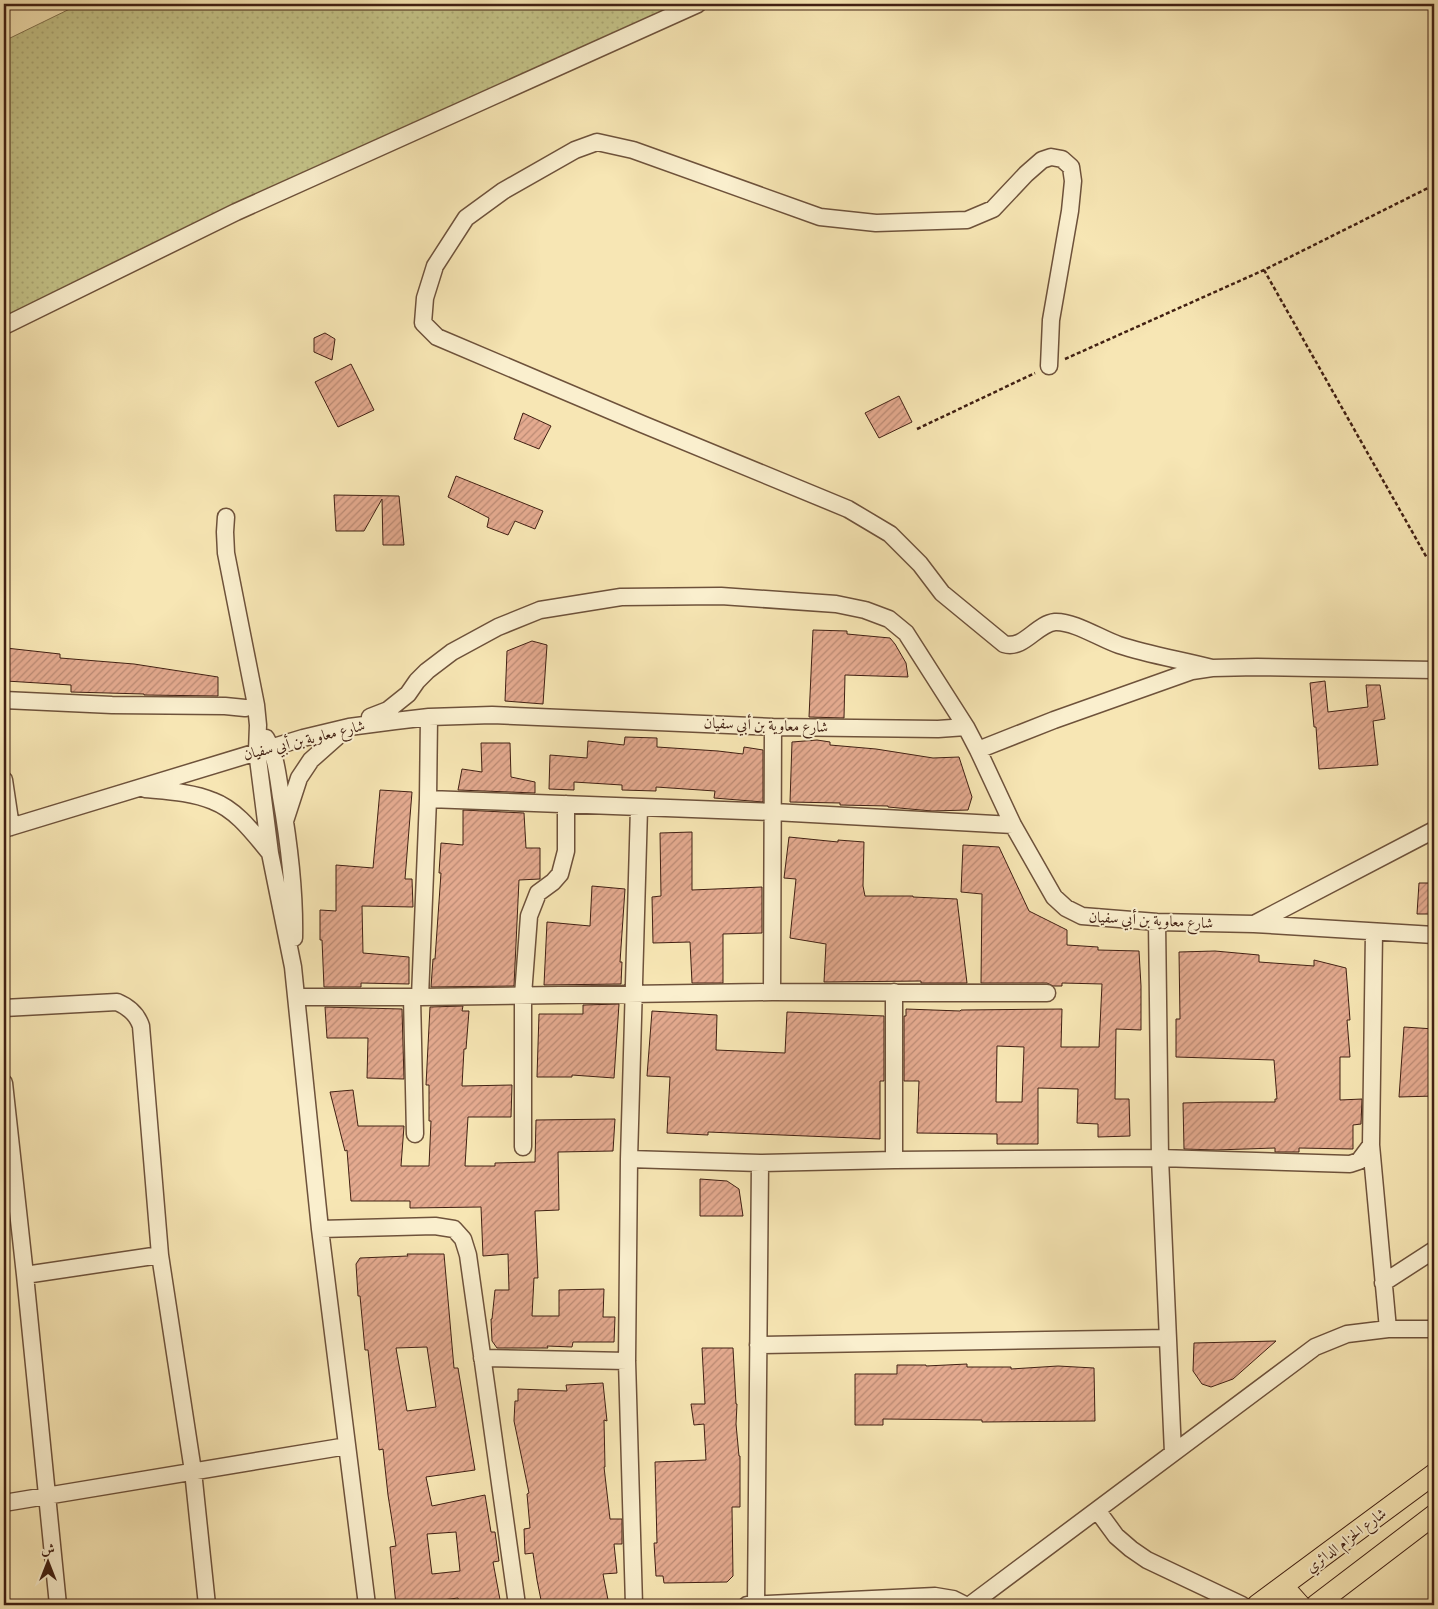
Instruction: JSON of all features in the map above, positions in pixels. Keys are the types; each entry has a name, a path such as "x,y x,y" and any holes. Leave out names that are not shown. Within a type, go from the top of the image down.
{"main road":[{"name":"شارع الحزام الدائري","path":"1257,1605 1434,1474"},
{"path":"1316,1605 1434,1515"},
{"path":"1283,1586 1300,1605"}],"street":[{"path":"4,326 236,212 698,4"},
{"path":"1049,366 1050,320 1070,211 1073,181 1071,166 1062,159 1051,157 1042,160 1026,174 993,209 967,220 876,224 820,217 633,150 597,142 575,150 503,191 466,218 435,266 425,298 423,323 437,337 848,509 890,534 920,564 942,593 1004,644 1010,646 1017,644 1048,624 1056,622 1068,624 1120,645 1212,668"},
{"path":"226,517 226,553 256,705 258,725 285,821 291,862 294,923 293,967"},
{"path":"285,821 299,778 311,760 349,726 388,710 408,694 427,671 452,652 498,627 540,610 583,602 621,597 721,596 836,604 865,610 889,619 906,632 966,727"},
{"path":"978,750 1054,720 1192,671 1212,668 1257,667 1434,670"},
{"path":"4,700 245,708 256,705"},
{"path":"415,1134 416,996 428,799 429,717"},
{"name":"شارع معاوية بن أبي سفيان","path":"8,828 264,749 349,726 429,717 541,717 773,726 938,729 966,727 1012,825 1054,897 1066,908 1082,916 1158,922 1254,924 1434,936"},
{"path":"772,992 773,726"},
{"path":"264,749 270,853 293,967 320,1229 366,1605"},
{"path":"4,780 8,828"},
{"path":"138,788 176,792 214,801 227,808 247,826 270,853"},
{"path":"428,799 774,812 1012,825"},
{"path":"523,1147 523,996 529,916 538,893 560,874 566,851 566,804"},
{"path":"634,1605 627,1361 629,1159 639,808"},
{"path":"1254,924 1434,830"},
{"path":"1158,922 1160,1158 1173,1453"},
{"path":"1374,932 1371,1145 1388,1329"},
{"path":"296,996 523,996 772,992 1047,993"},
{"path":"894,992 894,1160"},
{"path":"4,1008 117,1002 126,1006 138,1017 142,1037 160,1255 194,1471 207,1605"},
{"path":"4,1083 58,1605"},
{"path":"629,1159 760,1163 1160,1158 1350,1164 1359,1161 1371,1145"},
{"path":"760,1163 758,1345 750,1605 935,1596 953,1598 965,1605"},
{"path":"320,1229 435,1226 454,1229 463,1239 468,1255 517,1605"},
{"path":"1383,1283 1434,1250"},
{"path":"25,1275 160,1255"},
{"path":"970,1605 1315,1347 1347,1334 1388,1329 1434,1328"},
{"path":"758,1345 1168,1338"},
{"path":"482,1358 627,1361"},
{"path":"4,1503 346,1446"},
{"path":"1097,1510 1116,1536 1147,1560 1242,1605"}],"path":[{"path":"917,429 1049,366 1264,270 1434,186"},
{"path":"1264,270 1427,558"}],"shaded area":[{"path":"80,4 706,4 4,324 4,41"}],"building":[{"path":"325,333 335,339 332,360 314,352 314,338"},
{"path":"351,364 374,410 338,427 315,382"},
{"path":"899,396 912,422 879,438 865,413"},
{"path":"523,413 551,426 539,449 514,439"},
{"path":"456,476 543,511 535,529 515,521 508,535 487,527 489,518 448,497"},
{"path":"334,495 399,496 404,545 383,545 382,499 364,531 336,531"},
{"path":"813,630 847,631 847,634 890,638 906,663 908,677 845,675 844,718 809,717"},
{"path":"532,641 547,645 543,704 505,701 507,651"},
{"path":"6,648 60,654 60,658 134,664 218,677 218,696 71,692 71,685 6,681"},
{"path":"1325,681 1328,712 1368,707 1366,685 1380,685 1385,719 1373,721 1378,765 1319,769 1310,683"},
{"path":"625,737 657,738 657,747 743,754 744,747 763,750 763,802 714,798 715,791 656,787 656,791 622,790 622,785 574,782 574,790 549,789 550,755 587,758 588,741 624,745"},
{"path":"817,740 830,742 830,745 876,749 933,758 959,757 972,797 968,810 932,811 888,806 790,802 792,742"},
{"path":"481,743 510,743 511,777 535,782 535,793 458,790 462,769 482,772"},
{"path":"380,790 412,792 405,879 412,879 413,907 362,906 363,953 409,957 409,984 361,983 361,987 324,987 322,940 320,940 320,910 336,911 336,865 373,868"},
{"path":"463,810 524,813 526,848 540,848 540,879 519,880 514,986 431,987 433,959 435,959 441,873 439,873 441,843 463,845"},
{"path":"692,832 692,890 762,887 762,933 723,934 723,983 692,983 690,942 653,943 652,897 661,896 660,833"},
{"path":"789,837 838,842 838,840 864,842 863,886 865,896 913,896 957,899 967,983 921,983 921,981 824,982 826,944 790,938 796,879 784,878"},
{"path":"963,845 999,847 1029,911 1067,930 1067,945 1098,947 1098,950 1139,951 1141,1030 1116,1029 1115,1099 1129,1099 1130,1136 1098,1137 1098,1124 1077,1123 1078,1089 1038,1088 1038,1144 997,1144 997,1134 917,1133 919,1081 904,1081 904,1016 906,1016 906,1009 960,1011 1062,1009 1061,1047 1099,1047 1102,984 1062,983 1062,986 1053,986 1047,983 981,983 982,894 961,892","holes":["997,1046 1024,1047 1022,1102 996,1102"]},
{"path":"1419,883 1434,883 1434,914 1417,914"},
{"path":"592,886 625,889 620,962 622,962 621,984 544,985 547,922 590,926"},
{"path":"1215,951 1259,955 1259,962 1314,966 1314,960 1346,968 1350,1020 1347,1020 1350,1057 1340,1057 1340,1100 1362,1099 1361,1124 1353,1125 1353,1149 1299,1148 1299,1152 1275,1152 1275,1148 1184,1149 1183,1103 1275,1102 1275,1099 1277,1099 1274,1060 1176,1057 1176,1019 1180,1019 1179,952"},
{"path":"619,1004 614,1078 572,1075 572,1077 537,1077 539,1014 583,1014 583,1005"},
{"path":"463,1006 462,1011 469,1011 462,1086 512,1085 511,1117 468,1117 465,1166 495,1166 495,1163 535,1162 536,1120 615,1119 613,1151 558,1152 559,1210 535,1211 538,1278 534,1278 532,1316 559,1316 559,1290 604,1289 603,1317 615,1317 614,1342 573,1342 572,1347 497,1348 492,1341 491,1319 495,1290 509,1290 508,1254 483,1256 481,1207 410,1208 410,1201 351,1201 347,1150 345,1151 330,1092 353,1090 358,1126 404,1126 401,1166 429,1166 431,1121 429,1121 429,1085 426,1085 430,1007"},
{"path":"325,1007 402,1009 404,1079 367,1078 368,1038 327,1038"},
{"path":"652,1011 717,1015 716,1050 785,1053 787,1012 884,1016 884,1081 880,1081 880,1139 708,1132 708,1135 667,1133 670,1077 647,1076"},
{"path":"1404,1027 1434,1029 1434,1096 1399,1097"},
{"path":"700,1179 727,1181 739,1189 743,1216 700,1216"},
{"path":"407,1254 444,1254 454,1368 458,1368 475,1470 426,1477 432,1506 485,1495 491,1532 495,1532 499,1561 493,1562 501,1605 460,1605 458,1598 434,1601 434,1604 396,1605 390,1547 396,1546 383,1449 379,1450 368,1350 365,1350 360,1296 358,1296 356,1264 360,1258 408,1256","holes":["427,1347 436,1407 407,1411 396,1348","456,1532 460,1571 432,1574 427,1534"]},
{"path":"1276,1341 1233,1379 1211,1387 1202,1384 1193,1371 1194,1343"},
{"path":"702,1348 733,1348 737,1404 736,1424 740,1456 740,1507 732,1507 733,1576 727,1582 664,1583 663,1576 656,1576 654,1543 657,1543 655,1462 706,1460 704,1424 694,1425 691,1404 705,1404"},
{"path":"967,1364 967,1367 1011,1367 1011,1369 1058,1366 1094,1368 1095,1421 982,1422 982,1420 883,1419 883,1425 855,1425 855,1374 897,1374 897,1365"},
{"path":"603,1383 607,1421 604,1420 604,1467 610,1519 622,1519 622,1544 614,1544 617,1573 603,1574 609,1605 542,1605 533,1553 525,1554 524,1529 530,1528 527,1494 529,1493 514,1421 518,1389 567,1391 566,1385"}]}
